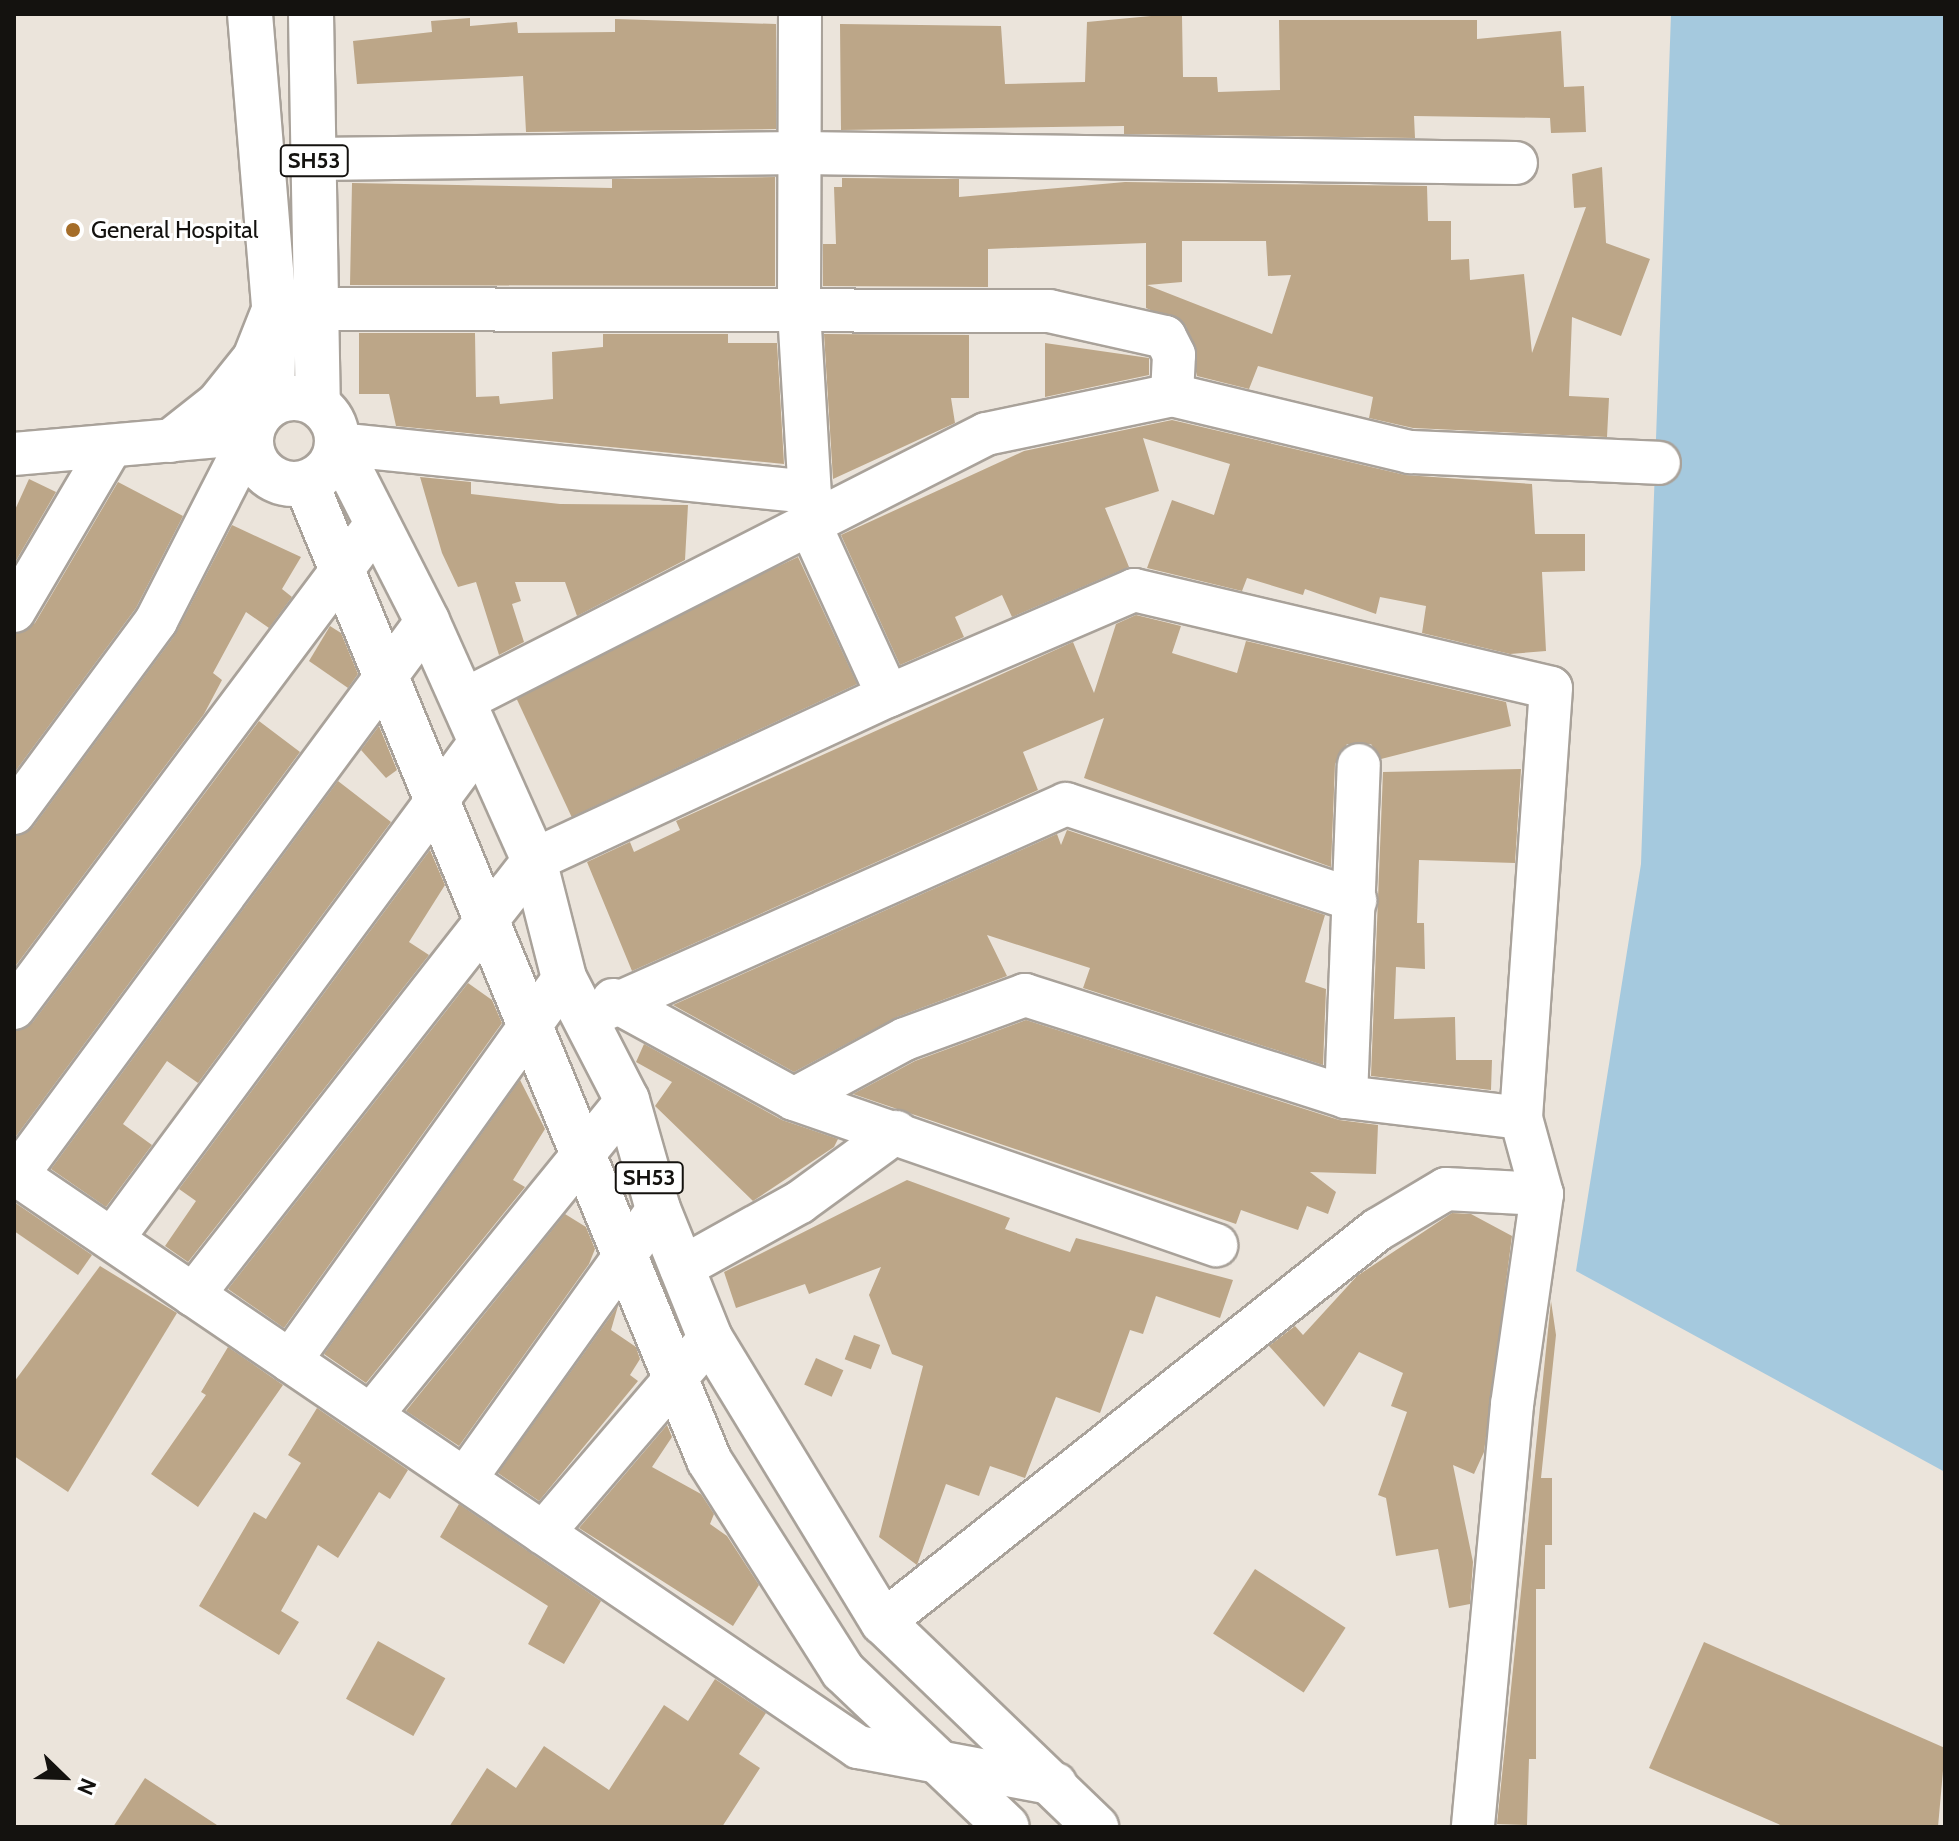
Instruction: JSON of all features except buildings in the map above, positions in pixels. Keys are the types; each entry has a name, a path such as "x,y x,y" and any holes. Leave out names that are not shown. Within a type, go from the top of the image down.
{"main road":[{"name":"SH53","path":"250,14 294,308 318,404"},
{"name":"SH53","path":"262,419 294,308 314,159 311,14"},
{"path":"291,398 318,404 336,426 337,444 329,467 306,483 265,473 262,419 291,398"},
{"name":"SH53","path":"337,444 374,527 427,621 534,860 564,978 600,1009 658,1209 710,1338 883,1622 1056,1784 1096,1827"},
{"name":"SH53","path":"306,483 440,797 709,1460 843,1671 1007,1827"}],"street":[{"path":"800,14 799,311 811,510 888,696"},
{"path":"314,159 799,153 1516,163"},
{"path":"170,441 218,403 294,308 1049,311 1165,337 1174,355 1172,395"},
{"path":"464,700 811,510 986,434 1172,395 1410,452 1659,463"},
{"path":"14,454 170,441 262,419"},
{"path":"14,813 156,621 262,419"},
{"path":"337,444 811,510"},
{"path":"14,611 111,446"},
{"path":"14,1008 374,527"},
{"path":"193,1295 534,860 888,696 1134,590 1551,688 1521,1118 1542,1194 1512,1405 1473,1827"},
{"path":"427,621 16,1174 290,1361 373,1413 543,1533 858,1747 1056,1784"},
{"path":"113,1238 481,741"},
{"path":"1346,1097 1359,765"},
{"path":"600,1009 1066,804 1355,900"},
{"path":"290,1361 564,978"},
{"path":"794,1099 905,1039 1025,995 1346,1097 1521,1118"},
{"path":"600,1009 794,1099 1216,1245"},
{"path":"373,1413 627,1100"},
{"path":"681,1268 800,1202 896,1132"},
{"path":"883,1622 1377,1230 1446,1189 1542,1194"},
{"path":"465,1479 658,1209"},
{"path":"543,1533 710,1338"}],"water":[{"path":"1671,14 1945,14 1945,1472 1576,1271 1641,864"}],"place":[{"name":"General Hospital","path":"73,230"}]}
